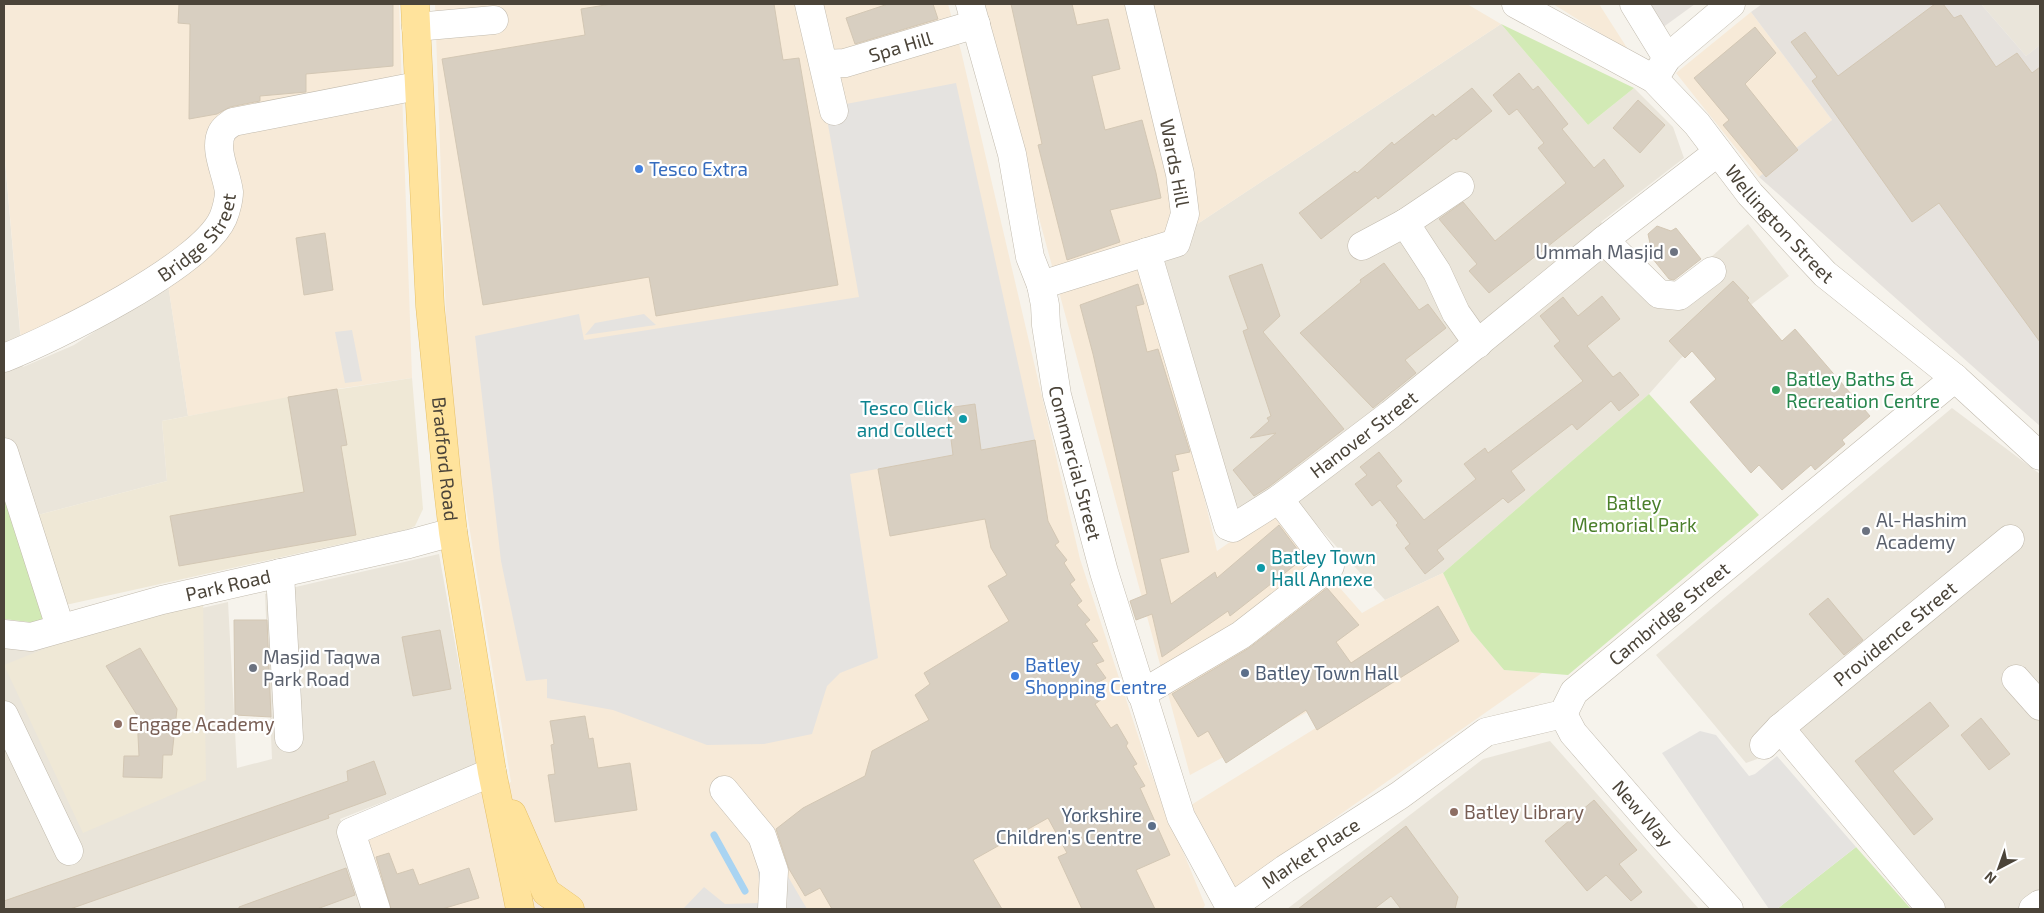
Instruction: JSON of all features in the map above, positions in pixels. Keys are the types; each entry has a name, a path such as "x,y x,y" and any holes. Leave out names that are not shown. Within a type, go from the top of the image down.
{"main road":[{"name":"Bradford Road","path":"415,16 424,214 434,358 452,532 516,908"},
{"path":"492,772 546,892 570,909"}],"street":[{"path":"810,4 834,110"},
{"name":"Wards Hill","path":"1041,285 1176,243 1185,214 1180,174 1139,4"},
{"name":"Wellington Street","path":"1516,4 1660,68 1697,124 1750,194 1825,274 1955,378 2040,456"},
{"path":"1634,4 1660,68 1731,4"},
{"name":"Spa Hill","path":"824,64 845,63 973,14"},
{"name":"Commercial Street","path":"973,14 1012,154 1030,257 1041,285 1057,395 1104,572 1181,818 1230,909"},
{"path":"415,16 494,20"},
{"name":"Bridge Street","path":"4,358 31,347 101,312 172,268 206,241 223,218 229,194 219,142 223,130 233,122 418,86"},
{"name":"Hanover Street","path":"1147,252 1228,526 1233,528 1278,499 1391,414 1604,240 1718,152"},
{"path":"1362,246 1405,223 1460,186"},
{"path":"1405,223 1437,272 1456,313 1478,344"},
{"path":"1604,240 1659,294 1679,296 1712,271"},
{"name":"Cambridge Street","path":"1563,714 1574,692 1955,378"},
{"path":"4,452 60,627"},
{"path":"1142,694 1241,635 1330,566 1278,499"},
{"name":"Park Road","path":"4,634 31,637 60,627 162,600 410,544 452,532"},
{"name":"Providence Street","path":"1931,909 1772,737 2010,538"},
{"path":"280,573 289,738"},
{"path":"2016,679 2040,706"},
{"name":"Market Place","path":"1230,909 1285,869 1400,796 1486,732 1563,714"},
{"name":"New Way","path":"1563,714 1573,733 1728,909"},
{"path":"4,715 69,851"},
{"path":"376,909 351,832 492,772"},
{"path":"724,790 762,836 774,871 772,909"},
{"path":"2033,909 2040,904"}],"shaded area":[{"path":"4,4 399,4 412,378 337,389 188,416 168,284 170,253 72,318 21,341 4,149"},
{"path":"435,4 948,4 961,51 1080,559 1148,766 1205,905 1203,909 372,909 351,845 483,789 511,782 449,403"},
{"path":"981,4 1467,4 1501,24 1161,248 1171,359 1217,551 1273,512 1362,613 1443,573 1471,631 1504,670 1542,673 1235,888 1191,805 1324,723 1311,710 1190,775"},
{"path":"1553,4 1599,4 1629,51"},
{"path":"1640,4 1695,4 1662,28"},
{"path":"1762,4 1981,4 2026,56 2040,45 2040,426 1759,177 1832,120 1751,12"},
{"path":"1981,4 2040,4 2040,45 2026,56"},
{"path":"1751,12 1832,120 1759,177 1676,73"},
{"path":"1501,24 1588,125 1634,88 1673,127 1684,158 1601,222 1672,292 1748,224 1789,276 1681,358 1649,394 1443,573 1385,600 1295,501 1241,510 1236,504 1161,248"},
{"path":"956,83 1035,440 850,474 878,658 840,673 827,686 812,734 764,744 707,745 613,710 547,698 547,679 526,681 501,561 475,336 579,314 584,340 859,297 825,108"},
{"path":"4,149 23,367 74,345 168,284 188,416 162,421 167,481 34,516 4,491"},
{"path":"644,314 656,325 585,335 595,323"},
{"path":"352,330 362,381 345,383 335,332"},
{"path":"412,378 423,509 415,526 409,529 61,606 34,516 167,481 162,421 288,397"},
{"path":"1952,408 2040,474 2040,909 1946,909 1807,741 1746,763 1656,655"},
{"path":"439,554 477,765 340,819 351,845 372,909 4,909 4,647 51,643 228,602 237,768 272,759 265,594"},
{"name":"Engage Academy","path":"203,597 206,780 83,833 4,665 84,633"},
{"path":"1700,731 1716,735 1749,776 1755,774 1777,756 1856,847 1777,909 1769,909 1662,753"},
{"path":"1550,741 1699,909 1287,909 1483,759"},
{"path":"773,851 807,909 683,909 704,887 725,904 761,903 757,860"}],"green space":[{"path":"1501,24 1634,88 1588,125"},
{"name":"Batley Memorial Park","path":"1649,394 1759,515 1568,675 1504,670 1471,631 1443,573"},
{"path":"4,491 45,624 4,619"},
{"path":"1856,847 1911,909 1777,909"}],"building":[{"path":"179,4 393,4 393,66 306,74 306,92 260,96 260,101 230,107 217,114 189,119 190,24 178,23"},
{"name":"Tesco Extra","path":"611,4 774,4 783,60 799,58 838,285 656,316 649,277 483,305 442,59 585,35 581,9"},
{"path":"888,4 933,4 938,19 855,44 846,18"},
{"path":"1011,4 1072,4 1077,25 1108,19 1120,69 1092,76 1105,130 1142,120 1156,173 1161,198 1110,210 1120,242 1067,260 1038,145 1042,144"},
{"path":"1935,4 1943,4 1954,18 1961,15 1996,67 2017,53 2032,73 2040,67 2040,342 1939,203 1912,222 1812,81 1817,77 1791,42 1805,32 1838,76"},
{"path":"1755,27 1776,53 1745,84 1798,150 1766,177 1723,125 1729,120 1694,78"},
{"path":"1519,73 1533,90 1538,86 1568,124 1562,129 1594,168 1604,159 1624,186 1489,293 1469,271 1477,264 1439,219 1463,202 1495,241 1566,183 1538,148 1544,143 1517,109 1509,115 1493,95"},
{"path":"1472,88 1492,111 1456,140 1454,138 1378,199 1376,196 1321,239 1299,213 1355,171 1357,173 1392,142 1394,145 1433,114 1435,117"},
{"path":"1638,100 1665,125 1640,153 1613,128"},
{"name":"Ummah Masjid","path":"1657,226 1671,231 1676,228 1701,259 1674,280 1669,279 1644,248 1650,243 1648,234"},
{"path":"325,233 333,290 304,295 296,238"},
{"path":"1384,263 1419,310 1428,304 1446,328 1405,360 1416,373 1373,408 1300,333 1361,282 1360,280"},
{"path":"1262,264 1280,316 1263,332 1344,429 1270,486 1254,496 1233,470 1276,433 1250,438 1269,421 1267,418 1271,416 1243,331 1248,329 1229,276"},
{"name":"Batley Baths & Recreation Centre","path":"1733,281 1749,298 1747,300 1782,341 1795,329 1870,416 1842,440 1845,444 1815,470 1811,465 1782,490 1759,465 1751,473 1690,402 1716,379 1692,351 1685,358 1669,341"},
{"path":"1138,284 1144,304 1136,306 1147,352 1158,349 1190,452 1175,455 1179,470 1172,472 1189,552 1160,559 1171,604 1215,572 1217,578 1279,525 1304,558 1230,616 1228,611 1162,657 1152,614 1136,620 1130,601 1147,594 1093,354 1080,305"},
{"path":"1602,296 1620,319 1587,346 1613,377 1620,372 1639,395 1619,411 1611,401 1577,430 1572,424 1511,471 1525,490 1508,503 1503,498 1437,550 1444,559 1425,574 1405,548 1410,544 1396,525 1398,523 1380,500 1372,506 1355,484 1367,475 1360,467 1379,452 1402,481 1396,486 1424,520 1476,479 1464,464 1485,448 1488,453 1583,381 1554,346 1560,341 1540,316 1563,297 1578,316"},
{"path":"337,389 347,445 341,446 356,535 179,566 170,516 304,492 288,397"},
{"name":"Batley Shopping Centre","path":"975,404 981,450 1035,440 1048,521 1059,542 1055,545 1067,560 1064,563 1075,580 1070,584 1082,601 1077,605 1090,620 1085,624 1098,641 1092,643 1104,661 1096,664 1106,678 1097,683 1105,697 1095,704 1111,728 1117,724 1128,743 1126,746 1137,764 1133,766 1145,786 1140,788 1170,855 1136,870 1155,909 1082,909 1058,857 1067,853 1048,818 973,860 1002,909 832,909 820,888 805,896 789,869 776,829 803,808 865,776 872,751 929,720 915,695 930,684 924,673 1009,621 988,586 1007,575 991,548 985,519 890,536 878,469 953,455 947,408"},
{"path":"1327,588 1359,625 1336,642 1351,663 1438,606 1459,641 1317,730 1306,710 1226,763 1208,731 1198,737 1172,694 1249,648"},
{"path":"1828,598 1863,640 1844,655 1809,614"},
{"name":"Masjid Taqwa Park Road","path":"234,620 267,620 271,717 235,715"},
{"path":"440,630 451,689 413,696 402,637"},
{"path":"140,648 177,709 172,755 163,755 162,778 123,777 124,756 139,756 137,715 106,666"},
{"path":"1930,702 1949,726 1893,771 1933,819 1914,835 1855,761"},
{"path":"585,716 589,739 593,738 598,768 630,763 637,810 555,822 548,775 555,774 551,745 554,744 550,721"},
{"path":"1981,718 2010,754 1989,770 1961,735"},
{"path":"374,761 386,794 328,815 329,818 70,909 4,909 4,901 348,781 347,771"},
{"path":"1594,800 1637,850 1619,864 1642,892 1631,901 1606,875 1587,891 1545,841"},
{"path":"1406,826 1458,897 1455,909 1401,909 1391,896 1374,909 1298,909"},
{"path":"389,853 397,874 413,869 419,885 469,868 479,898 442,909 391,909 376,857"},
{"path":"346,868 355,895 317,909 239,909 239,907"}],"waterway":[{"path":"714,835 745,891"}],"place":[{"name":"Tesco Extra","path":"639,169"},
{"name":"Ummah Masjid","path":"1674,252"},
{"name":"Batley Baths & Recreation Centre","path":"1776,390"},
{"name":"Tesco Click and Collect","path":"963,419"},
{"name":"Al-Hashim Academy","path":"1866,531"},
{"name":"Batley Town Hall Annexe","path":"1261,568"},
{"name":"Masjid Taqwa Park Road","path":"253,668"},
{"name":"Batley Town Hall","path":"1245,673"},
{"name":"Batley Shopping Centre","path":"1015,676"},
{"name":"Engage Academy","path":"118,724"},
{"name":"Batley Library","path":"1454,812"},
{"name":"Yorkshire Children's Centre","path":"1152,826"}]}
